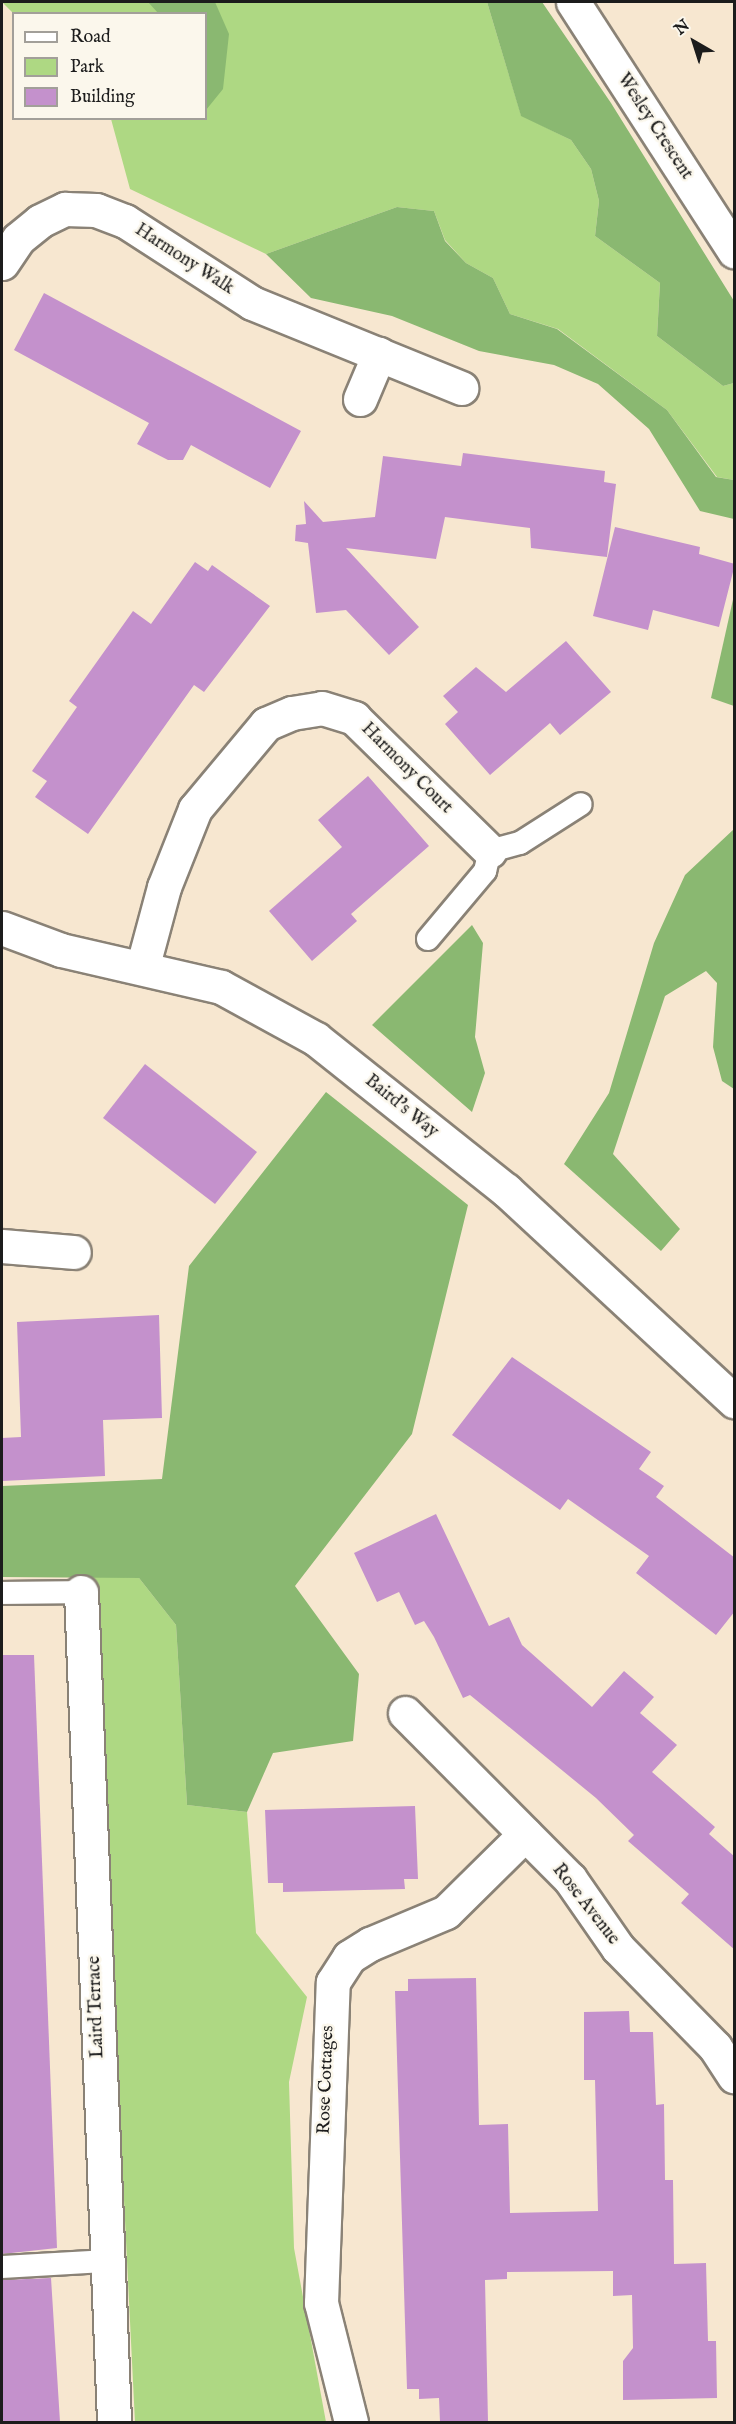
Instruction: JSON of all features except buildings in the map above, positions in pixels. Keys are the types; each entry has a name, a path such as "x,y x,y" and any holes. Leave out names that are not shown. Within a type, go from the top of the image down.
{"street":[{"name":"Wesley Crescent","path":"573,2 735,251"},
{"name":"Harmony Walk","path":"2,263 18,238 40,220 65,209 96,210 125,221 252,303 461,388"},
{"path":"360,399 379,354"},
{"name":"Harmony Court","path":"143,965 164,887 195,809 266,724 292,713 322,708 354,718 490,851"},
{"name":"Baird's Way","path":"2,928 61,950 143,965 221,987 316,1039 506,1190 735,1401"},
{"path":"2,1246 74,1252"},
{"name":"Laird Terrace","path":"81,1592 114,2422"},
{"name":"Rose Avenue","path":"405,1713 570,1879 618,1948 715,2047 735,2076"},
{"name":"Rose Cottages","path":"351,2422 321,2303 333,1982 349,1958 370,1944 446,1912 525,1834"}],"lane":[{"path":"428,939 485,871 490,851 520,843 580,804"},
{"path":"2,1593 81,1592"},
{"path":"2,2266 106,2261"}],"green space":[{"path":"2,2 487,2 521,115 571,140 591,169 599,201 595,236 660,283 657,336 723,386 734,383 734,480 717,477 667,410 558,329 510,314 493,278 466,263 445,240 434,211 397,207 266,254 130,189 111,120 207,120 207,12 12,12"},
{"path":"148,2 215,2 229,34 223,89 207,109 207,12 157,12"},
{"path":"487,2 542,2 611,103 734,301 734,383 723,386 657,336 660,283 595,236 599,201 591,169 571,140 521,116"},
{"path":"397,207 434,211 445,241 466,263 493,278 510,314 557,329 667,410 716,477 734,480 734,519 700,511 649,429 598,384 554,365 479,351 392,316 311,298 266,254"},
{"path":"734,595 734,706 711,698"},
{"path":"734,829 734,1089 722,1081 713,1047 717,983 706,971 665,996 613,1154 680,1229 661,1251 564,1164 609,1093 654,943 685,875"},
{"path":"472,925 483,943 475,1037 485,1073 472,1112 372,1025"},
{"path":"326,1092 468,1205 412,1434 295,1586 359,1674 353,1741 273,1753 247,1812 187,1805 176,1625 139,1578 2,1577 2,1486 162,1479 189,1266"},
{"path":"93,1575 139,1578 176,1625 187,1805 247,1812 256,1933 307,1997 289,2082 294,2248 326,2422 135,2422"}]}
